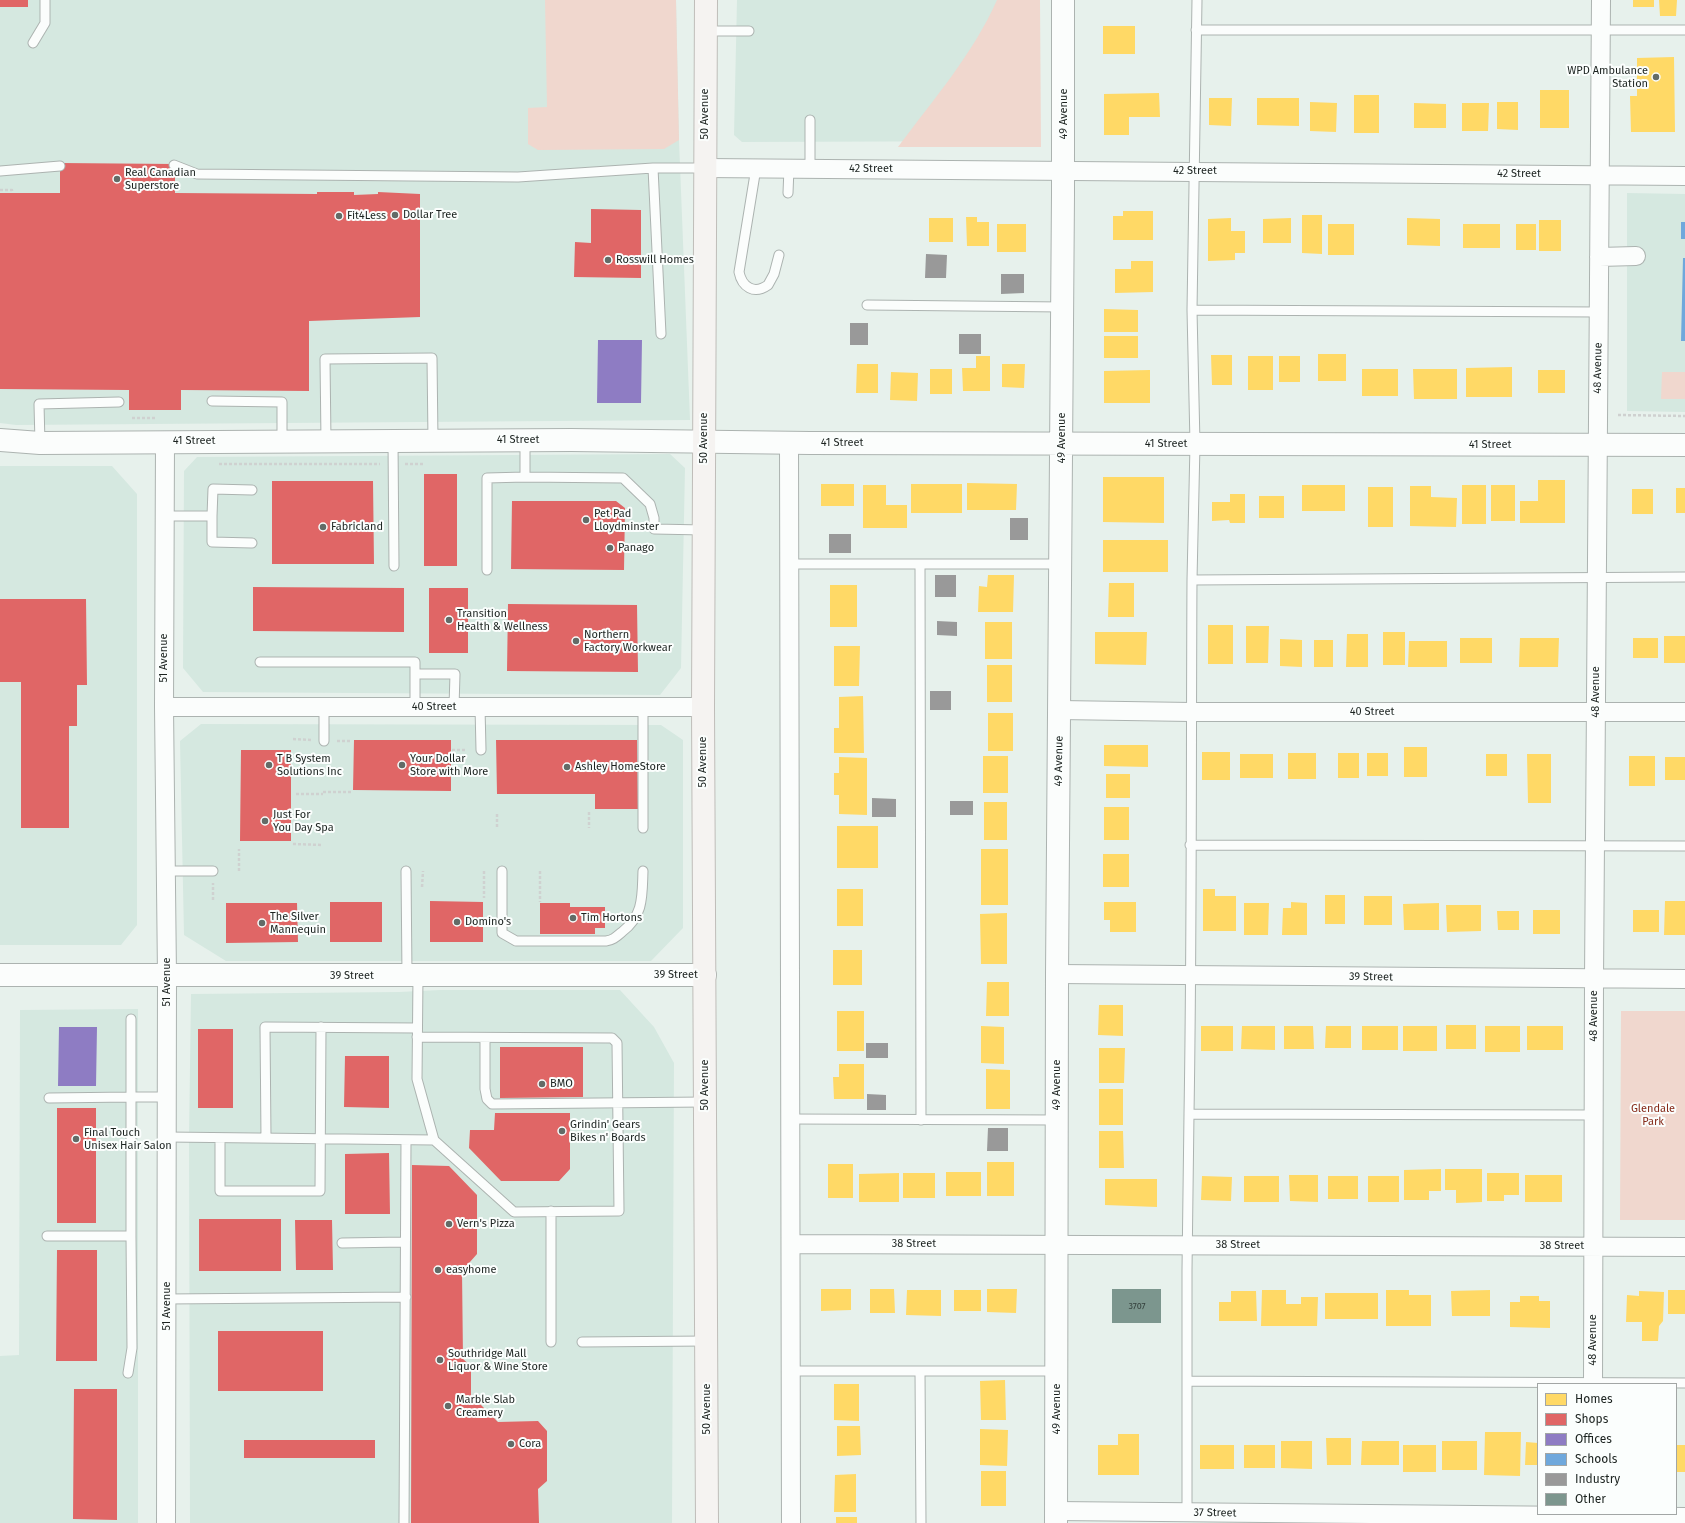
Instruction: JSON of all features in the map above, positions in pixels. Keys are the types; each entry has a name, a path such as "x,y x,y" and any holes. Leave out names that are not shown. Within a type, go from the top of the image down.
{"main road":[{"name":"50 Avenue","path":"706,0 703,707 707,1523"}],"street":[{"name":"49 Avenue","path":"1056,1517 1057,974 1064,171 1063,0"},
{"name":"48 Avenue","path":"1593,1383 1594,979 1601,0"},
{"name":"42 Street","path":"705,168 1685,176"},
{"path":"1599,257 1636,256"},
{"name":"41 Street","path":"0,440 40,442 165,442 524,440 789,443 1685,446"},
{"name":"51 Avenue","path":"165,442 164,707 167,976 166,1523"},
{"path":"789,443 791,1523"},
{"name":"40 Street","path":"164,707 703,707"},
{"name":"40 Street","path":"1060,710 1191,712 1685,712"},
{"name":"39 Street","path":"1057,974 1685,979"},
{"name":"39 Street","path":"0,975 705,975"},
{"name":"38 Street","path":"791,1244 1685,1247"},
{"name":"37 Street","path":"1056,1517 1187,1513 1593,1518 1685,1517"}],"lane":[{"path":"33,43 45,23 45,0"},
{"path":"1187,1513 1191,975 1190,845 1192,580 1195,444 1192,310 1196,0"},
{"path":"1196,30 1685,30"},
{"path":"706,31 749,31"},
{"path":"810,120 810,168"},
{"path":"174,165 197,174 365,176 518,176 653,168 705,168"},
{"path":"0,171 60,166"},
{"path":"653,168 661,334"},
{"path":"756,168 739,272 740,279 745,286 750,289 757,290 768,285 774,274 779,255"},
{"path":"788,193 789,168"},
{"path":"867,305 1063,307"},
{"path":"1192,310 1599,312"},
{"path":"326,441 325,359 432,358 433,440"},
{"path":"212,401 282,402 282,441"},
{"path":"40,442 39,404 119,402"},
{"path":"524,440 525,477"},
{"path":"393,441 394,566"},
{"path":"487,570 487,478 623,478 650,504 654,518 654,530 704,530"},
{"path":"252,490 213,489 212,516 212,542 252,542"},
{"path":"164,516 212,516"},
{"path":"789,564 1061,564"},
{"path":"920,564 921,1120"},
{"path":"1192,580 1685,578"},
{"path":"260,662 415,662 415,707"},
{"path":"415,674 455,674 454,707"},
{"path":"324,707 324,741"},
{"path":"480,707 481,750"},
{"path":"643,707 643,828"},
{"path":"1190,845 1685,846"},
{"path":"166,871 213,871"},
{"path":"266,1138 265,1027 321,1027 417,1033 485,1038 612,1038 617,1043 619,1211 514,1212 434,1140 417,1079 417,1033 406,871"},
{"path":"502,871 502,933 516,941 606,941 613,939 631,926 640,910 643,871"},
{"path":"128,1373 132,1348 131,1019"},
{"path":"220,1138 220,1191 320,1190 321,1027"},
{"path":"485,1038 485,1089 487,1099 492,1104 706,1102"},
{"path":"48,1098 167,1097"},
{"path":"1190,1114 1594,1115"},
{"path":"790,1119 1057,1120"},
{"path":"167,1137 434,1140"},
{"path":"404,1523 406,1140"},
{"path":"551,1211 551,1342"},
{"path":"47,1236 132,1236"},
{"path":"342,1243 406,1242"},
{"path":"167,1299 406,1296"},
{"path":"582,1342 707,1341"},
{"path":"791,1371 1057,1371"},
{"path":"920,1371 921,1523"},
{"path":"1187,1381 1685,1383"}],"path":[{"path":"0,190 12,190 12,194"},
{"path":"1618,416 1685,416"},
{"path":"132,418 156,418"},
{"path":"212,464 373,464"},
{"path":"404,464 424,464"},
{"path":"296,794 352,792"},
{"path":"589,812 589,828"},
{"path":"497,814 497,827"},
{"path":"293,844 322,845"},
{"path":"239,850 239,871"},
{"path":"422,888 423,871"},
{"path":"484,871 484,898"},
{"path":"540,871 540,902"}],"shaded area":[{"path":"0,0 676,0 679,140 690,420 16,425 0,423"},
{"path":"737,0 1034,0 1034,141 742,142 734,135"},
{"path":"1627,193 1685,194 1685,412 1627,411"},
{"path":"670,454 685,468 681,668 660,695 203,692 183,668 184,471 197,457"},
{"path":"0,466 112,466 137,494 137,925 121,945 0,945"},
{"path":"201,724 661,725 683,740 683,928 651,961 226,961 184,935 180,741"},
{"path":"440,990 620,990 654,1027 674,1063 672,1523 190,1523 189,1139 191,994 399,992"},
{"path":"138,1009 138,1523 0,1523 0,1356 19,1355 20,1010"}],"green space":[{"path":"545,0 676,0 679,140 664,149 538,150 528,144 528,108 547,107"},
{"path":"997,0 1040,0 1041,147 898,147 952,76 976,39"},
{"path":"1662,372 1685,372 1685,399 1661,399"},
{"name":"Glendale Park","path":"1621,1011 1685,1011 1685,1220 1620,1220"}],"building: Homes":[{"path":"1633,0 1654,0 1654,7 1633,7"},
{"path":"1659,0 1677,0 1676,16 1660,16"},
{"path":"1103,26 1135,26 1135,54 1103,54"},
{"name":"WPD Ambulance Station","path":"1674,57 1675,132 1631,132 1630,96 1637,96 1637,58"},
{"path":"1540,90 1569,90 1569,128 1540,128"},
{"path":"1159,93 1160,117 1129,117 1129,135 1104,135 1104,94"},
{"path":"1354,95 1379,95 1379,133 1354,133"},
{"path":"1209,98 1232,98 1231,126 1209,125"},
{"path":"1257,98 1299,98 1299,126 1257,125"},
{"path":"1310,102 1337,103 1336,132 1310,131"},
{"path":"1497,102 1518,102 1518,130 1497,129"},
{"path":"1414,103 1446,104 1446,128 1414,128"},
{"path":"1462,103 1489,103 1488,131 1462,131"},
{"path":"1123,211 1153,211 1153,240 1113,240 1113,216 1123,216"},
{"path":"1302,215 1322,215 1322,254 1302,253"},
{"path":"966,217 977,217 977,222 989,222 989,246 967,246"},
{"path":"929,218 953,218 953,242 929,242"},
{"path":"1231,218 1231,231 1245,231 1245,253 1235,253 1235,260 1208,261 1208,219"},
{"path":"1291,218 1291,243 1263,243 1263,219"},
{"path":"1407,218 1440,219 1440,246 1407,245"},
{"path":"1539,220 1561,220 1561,251 1539,251"},
{"path":"997,224 1026,224 1026,252 997,252"},
{"path":"1328,224 1354,224 1354,255 1328,255"},
{"path":"1463,224 1500,224 1500,248 1463,248"},
{"path":"1516,224 1536,224 1536,250 1516,250"},
{"path":"1131,261 1153,261 1153,292 1115,293 1115,269 1131,269"},
{"path":"1104,309 1138,310 1138,332 1104,332"},
{"path":"1104,336 1138,336 1138,358 1104,358"},
{"path":"1318,354 1346,354 1346,381 1318,381"},
{"path":"1211,355 1232,355 1232,385 1212,385"},
{"path":"976,356 990,356 990,391 963,391 962,368 976,368"},
{"path":"1248,356 1273,356 1273,390 1248,390"},
{"path":"1279,356 1300,356 1300,382 1279,382"},
{"path":"857,364 878,364 878,393 856,393"},
{"path":"1002,364 1025,364 1024,388 1002,387"},
{"path":"1512,367 1512,397 1466,397 1466,368"},
{"path":"930,369 952,369 952,394 930,394"},
{"path":"1362,369 1398,369 1398,396 1362,396"},
{"path":"1413,369 1457,369 1457,399 1414,399"},
{"path":"1150,370 1150,403 1104,403 1104,371"},
{"path":"1538,370 1565,370 1565,393 1538,393"},
{"path":"891,372 918,373 917,401 890,400"},
{"path":"1103,477 1164,477 1164,523 1103,522"},
{"path":"1538,480 1565,480 1565,523 1520,523 1520,501 1538,501"},
{"path":"967,483 1017,484 1016,510 967,510"},
{"path":"821,484 854,484 854,506 821,506"},
{"path":"911,484 962,484 962,513 911,513"},
{"path":"863,485 886,485 886,505 907,505 907,528 863,528"},
{"path":"1302,485 1345,485 1345,511 1302,511"},
{"path":"1462,485 1486,485 1486,524 1462,524"},
{"path":"1491,485 1515,485 1515,521 1491,521"},
{"path":"1410,486 1431,486 1431,497 1457,498 1456,527 1410,526"},
{"path":"1368,487 1393,487 1393,527 1368,527"},
{"path":"1676,488 1685,488 1685,513 1676,513"},
{"path":"1632,489 1653,489 1653,514 1632,514"},
{"path":"1230,494 1245,494 1245,523 1230,523 1229,520 1212,521 1212,502 1230,502"},
{"path":"1259,496 1284,496 1284,518 1259,518"},
{"path":"1103,540 1168,540 1168,572 1103,572"},
{"path":"988,575 1014,575 1013,612 978,612 979,586 987,587"},
{"path":"1109,583 1134,583 1134,617 1108,617"},
{"path":"830,585 857,585 857,627 830,627"},
{"path":"985,622 1012,622 1012,659 985,659"},
{"path":"1208,625 1233,625 1233,664 1208,664"},
{"path":"1246,626 1269,626 1268,663 1246,663"},
{"path":"1095,632 1147,632 1146,665 1095,664"},
{"path":"1383,632 1405,632 1405,665 1383,665"},
{"path":"1347,634 1368,634 1368,667 1346,667"},
{"path":"1664,636 1685,636 1685,663 1664,663"},
{"path":"1460,638 1492,638 1492,663 1460,663"},
{"path":"1520,638 1559,638 1558,667 1519,667"},
{"path":"1633,638 1658,638 1658,658 1633,658"},
{"path":"1280,639 1302,640 1302,667 1280,666"},
{"path":"1314,640 1333,640 1333,667 1314,667"},
{"path":"1409,641 1447,641 1447,667 1408,667"},
{"path":"834,646 860,646 859,686 834,686"},
{"path":"987,665 1012,665 1012,702 987,702"},
{"path":"863,696 864,753 834,753 834,728 839,728 839,697"},
{"path":"988,713 1013,713 1013,751 988,751"},
{"path":"1104,745 1148,745 1148,767 1104,766"},
{"path":"1404,747 1427,747 1427,777 1404,777"},
{"path":"1202,752 1230,752 1230,780 1202,780"},
{"path":"1288,753 1316,753 1316,779 1288,779"},
{"path":"1338,753 1359,753 1359,778 1338,778"},
{"path":"1367,753 1388,753 1388,776 1367,776"},
{"path":"1240,754 1273,754 1273,778 1240,778"},
{"path":"1486,754 1507,754 1507,776 1486,776"},
{"path":"1527,754 1551,754 1551,803 1528,803"},
{"path":"983,756 1008,756 1008,793 983,793"},
{"path":"1629,756 1655,756 1655,786 1629,786"},
{"path":"839,757 867,758 867,815 839,814 839,795 834,795 834,773 839,773"},
{"path":"1665,757 1685,757 1685,780 1665,780"},
{"path":"1106,774 1130,774 1130,798 1106,798"},
{"path":"984,802 1007,802 1007,840 984,840"},
{"path":"1104,807 1129,807 1129,840 1104,840"},
{"path":"837,826 878,826 878,868 837,868"},
{"path":"981,849 1008,849 1008,905 981,905"},
{"path":"1103,854 1129,854 1129,887 1103,887"},
{"path":"837,889 863,889 863,926 837,926"},
{"path":"1203,889 1215,889 1215,896 1236,896 1236,931 1203,931"},
{"path":"1325,895 1345,895 1345,924 1325,924"},
{"path":"1364,896 1392,896 1392,925 1364,925"},
{"path":"1665,901 1685,901 1685,935 1664,935"},
{"path":"1104,902 1136,902 1136,932 1110,932 1110,920 1104,920"},
{"path":"1291,902 1307,903 1307,935 1282,935 1283,908 1291,908"},
{"path":"1244,903 1269,903 1268,935 1244,935"},
{"path":"1439,903 1439,930 1404,930 1403,904"},
{"path":"1446,905 1481,905 1481,931 1447,932"},
{"path":"1533,910 1560,910 1560,934 1533,934"},
{"path":"1633,910 1659,910 1659,932 1633,932"},
{"path":"1497,911 1519,911 1519,930 1498,930"},
{"path":"1007,913 1007,964 981,964 980,914"},
{"path":"833,950 862,950 862,985 833,985"},
{"path":"987,982 1009,982 1009,1016 986,1016"},
{"path":"1099,1005 1123,1005 1123,1036 1098,1035"},
{"path":"837,1011 864,1011 864,1051 837,1051"},
{"path":"1446,1025 1476,1025 1476,1049 1446,1049"},
{"path":"981,1026 1004,1027 1004,1064 981,1063"},
{"path":"1201,1026 1233,1026 1233,1051 1201,1051"},
{"path":"1242,1026 1275,1026 1275,1050 1241,1049"},
{"path":"1284,1026 1313,1026 1314,1049 1284,1049"},
{"path":"1326,1026 1351,1026 1351,1048 1325,1048"},
{"path":"1362,1026 1398,1026 1398,1050 1362,1050"},
{"path":"1403,1026 1437,1026 1437,1051 1403,1051"},
{"path":"1485,1026 1520,1026 1520,1052 1485,1052"},
{"path":"1527,1026 1563,1026 1563,1050 1527,1050"},
{"path":"1099,1048 1125,1048 1124,1083 1099,1083"},
{"path":"839,1064 864,1064 864,1099 834,1099 833,1077 839,1077"},
{"path":"986,1069 1010,1070 1010,1109 986,1109"},
{"path":"1099,1089 1123,1089 1123,1125 1099,1125"},
{"path":"1099,1131 1123,1131 1124,1168 1099,1168"},
{"path":"987,1162 1014,1162 1014,1196 987,1196"},
{"path":"828,1164 853,1164 853,1198 828,1198"},
{"path":"1441,1169 1441,1191 1429,1191 1429,1200 1404,1200 1404,1170"},
{"path":"1445,1169 1482,1169 1482,1202 1456,1203 1456,1190 1445,1190"},
{"path":"946,1172 981,1172 981,1196 946,1196"},
{"path":"899,1173 899,1202 859,1202 859,1174"},
{"path":"903,1173 935,1173 935,1198 903,1198"},
{"path":"1487,1173 1519,1173 1519,1195 1504,1195 1504,1201 1487,1201"},
{"path":"1289,1175 1318,1175 1318,1202 1290,1201"},
{"path":"1525,1175 1562,1175 1562,1202 1525,1202"},
{"path":"1202,1176 1232,1177 1231,1201 1201,1200"},
{"path":"1244,1176 1279,1176 1279,1202 1244,1202"},
{"path":"1328,1176 1358,1176 1358,1199 1328,1199"},
{"path":"1368,1176 1399,1176 1399,1202 1368,1202"},
{"path":"1105,1179 1157,1179 1157,1207 1105,1205"},
{"path":"821,1289 851,1289 851,1310 821,1311"},
{"path":"870,1289 894,1289 895,1313 870,1313"},
{"path":"987,1289 1017,1289 1016,1313 987,1312"},
{"path":"907,1290 941,1290 941,1316 906,1315"},
{"path":"954,1290 981,1290 981,1311 954,1311"},
{"path":"1262,1290 1286,1290 1286,1304 1301,1304 1301,1297 1318,1297 1317,1326 1261,1326"},
{"path":"1386,1290 1409,1290 1409,1295 1431,1295 1431,1326 1386,1326"},
{"path":"1490,1290 1490,1316 1452,1316 1451,1291"},
{"path":"1668,1290 1685,1290 1685,1314 1668,1314"},
{"path":"1231,1291 1256,1291 1257,1321 1219,1321 1219,1302 1231,1302"},
{"path":"1639,1291 1664,1292 1663,1321 1659,1326 1658,1341 1642,1341 1642,1322 1626,1322 1627,1295 1639,1296"},
{"path":"1325,1293 1378,1293 1378,1319 1325,1319"},
{"path":"1520,1296 1539,1296 1539,1301 1550,1301 1550,1328 1510,1327 1510,1302 1520,1302"},
{"path":"1005,1380 1006,1420 981,1420 980,1381"},
{"path":"834,1384 859,1384 859,1421 834,1420"},
{"path":"837,1426 860,1426 861,1455 837,1456"},
{"path":"980,1429 1008,1430 1007,1466 980,1465"},
{"path":"1485,1432 1521,1432 1520,1476 1484,1475"},
{"path":"1118,1434 1139,1434 1139,1475 1098,1475 1098,1445 1118,1445"},
{"path":"1326,1438 1351,1438 1351,1465 1327,1465"},
{"path":"1281,1441 1312,1441 1312,1469 1281,1468"},
{"path":"1362,1441 1399,1441 1399,1465 1361,1465"},
{"path":"1442,1441 1477,1441 1477,1470 1442,1470"},
{"path":"1526,1442 1537,1443 1537,1465 1525,1465"},
{"path":"1200,1445 1234,1445 1234,1469 1200,1469"},
{"path":"1244,1445 1275,1445 1275,1468 1244,1468"},
{"path":"1403,1445 1436,1445 1436,1472 1403,1472"},
{"path":"1677,1445 1685,1445 1685,1472 1677,1472"},
{"path":"981,1471 1006,1471 1006,1506 981,1506"},
{"path":"856,1474 856,1512 834,1512 835,1475"},
{"path":"836,1517 857,1517 857,1523 836,1523"}],"building: Shops":[{"path":"0,0 28,0 28,7 0,7"},
{"name":"Real Canadian Superstore","path":"60,163 175,164 175,193 317,194 317,192 354,192 354,195 378,194 378,192 420,194 420,317 309,321 309,391 181,390 181,410 129,410 129,390 0,389 0,193 60,193"},
{"name":"Rosswill Homes","path":"591,209 641,210 641,278 574,277 575,242 591,243"},
{"path":"424,474 457,474 457,566 424,566"},
{"name":"Fabricland","path":"272,481 373,481 374,564 272,564"},
{"path":"512,501 616,501 625,508 624,570 511,569"},
{"path":"253,587 404,588 404,632 253,631"},
{"name":"Transition Health & Wellness","path":"429,588 468,588 468,653 429,653"},
{"path":"0,599 86,599 87,685 77,685 77,726 69,726 69,828 21,828 21,682 0,682"},
{"path":"508,604 637,605 638,672 507,671"},
{"name":"Your Dollar Store with More","path":"354,740 451,740 451,791 353,790"},
{"name":"Ashley HomeStore","path":"496,740 637,740 638,809 595,809 595,794 497,794"},
{"path":"241,750 291,750 291,841 240,841"},
{"name":"Domino's","path":"430,901 483,902 483,942 430,942"},
{"path":"330,902 382,902 382,942 330,942"},
{"name":"The Silver Mannequin","path":"226,903 297,903 298,942 226,943"},
{"name":"Tim Hortons","path":"540,903 570,903 570,907 605,907 605,928 595,928 595,934 540,934"},
{"path":"198,1029 233,1029 233,1108 198,1108"},
{"name":"BMO","path":"500,1047 583,1047 583,1097 500,1098"},
{"path":"345,1056 389,1056 389,1108 344,1107"},
{"path":"57,1108 96,1108 96,1223 57,1223"},
{"path":"495,1113 570,1113 570,1169 559,1181 501,1181 469,1148 470,1130 494,1130"},
{"path":"389,1153 390,1214 345,1214 345,1154"},
{"path":"412,1165 449,1166 477,1195 477,1254 462,1271 463,1359 471,1366 471,1395 498,1422 538,1421 547,1431 547,1481 538,1489 539,1523 411,1523"},
{"path":"199,1219 281,1219 281,1271 199,1271"},
{"path":"295,1220 332,1220 333,1270 296,1270"},
{"path":"57,1250 97,1250 97,1361 56,1361"},
{"path":"218,1331 323,1331 323,1391 218,1391"},
{"path":"74,1389 117,1389 117,1520 73,1519"},
{"path":"244,1440 375,1440 375,1458 244,1458"}],"building: Offices":[{"path":"598,340 642,340 641,403 597,403"},
{"path":"59,1027 97,1027 96,1086 58,1086"}],"building: Schools":[{"path":"1681,222 1685,222 1685,239 1681,239"},
{"path":"1683,258 1685,258 1685,341 1681,341"}],"building: Industry":[{"path":"926,254 947,255 946,278 925,278"},
{"path":"1001,274 1024,274 1024,293 1001,294"},
{"path":"850,323 868,323 868,345 850,345"},
{"path":"959,334 981,334 981,354 959,354"},
{"path":"1010,518 1028,518 1028,540 1010,540"},
{"path":"829,534 851,534 851,553 829,553"},
{"path":"935,575 956,575 956,597 935,597"},
{"path":"937,621 957,622 957,636 937,635"},
{"path":"930,691 951,691 951,710 930,710"},
{"path":"872,798 896,799 896,817 872,817"},
{"path":"950,801 973,801 973,815 950,815"},
{"path":"866,1043 888,1043 888,1058 866,1058"},
{"path":"867,1094 886,1095 886,1110 867,1110"},
{"path":"988,1128 1008,1128 1008,1151 987,1151"}],"building: Other":[{"path":"1112,1289 1161,1289 1161,1323 1112,1323"}],"place":[{"name":"WPD Ambulance Station","path":"1656,77"},
{"name":"Real Canadian Superstore","path":"117,179"},
{"name":"Dollar Tree","path":"395,215"},
{"name":"Fit4Less","path":"339,216"},
{"name":"Rosswill Homes","path":"608,260"},
{"name":"Pet Pad Lloydminster","path":"586,520"},
{"name":"Fabricland","path":"323,527"},
{"name":"Panago","path":"610,548"},
{"name":"Transition Health & Wellness","path":"449,620"},
{"name":"Northern Factory Workwear","path":"576,641"},
{"name":"T B System Solutions Inc","path":"269,765"},
{"name":"Your Dollar Store with More","path":"402,765"},
{"name":"Ashley HomeStore","path":"567,767"},
{"name":"Just For You Day Spa","path":"265,821"},
{"name":"Tim Hortons","path":"573,918"},
{"name":"Domino's","path":"457,922"},
{"name":"The Silver Mannequin","path":"262,923"},
{"name":"BMO","path":"542,1084"},
{"name":"Grindin' Gears Bikes n' Boards","path":"562,1131"},
{"name":"Final Touch Unisex Hair Salon","path":"76,1139"},
{"name":"Vern's Pizza","path":"449,1224"},
{"name":"easyhome","path":"438,1270"},
{"name":"Southridge Mall Liquor & Wine Store","path":"440,1360"},
{"name":"Marble Slab Creamery","path":"448,1406"},
{"name":"Cora","path":"511,1444"}]}
